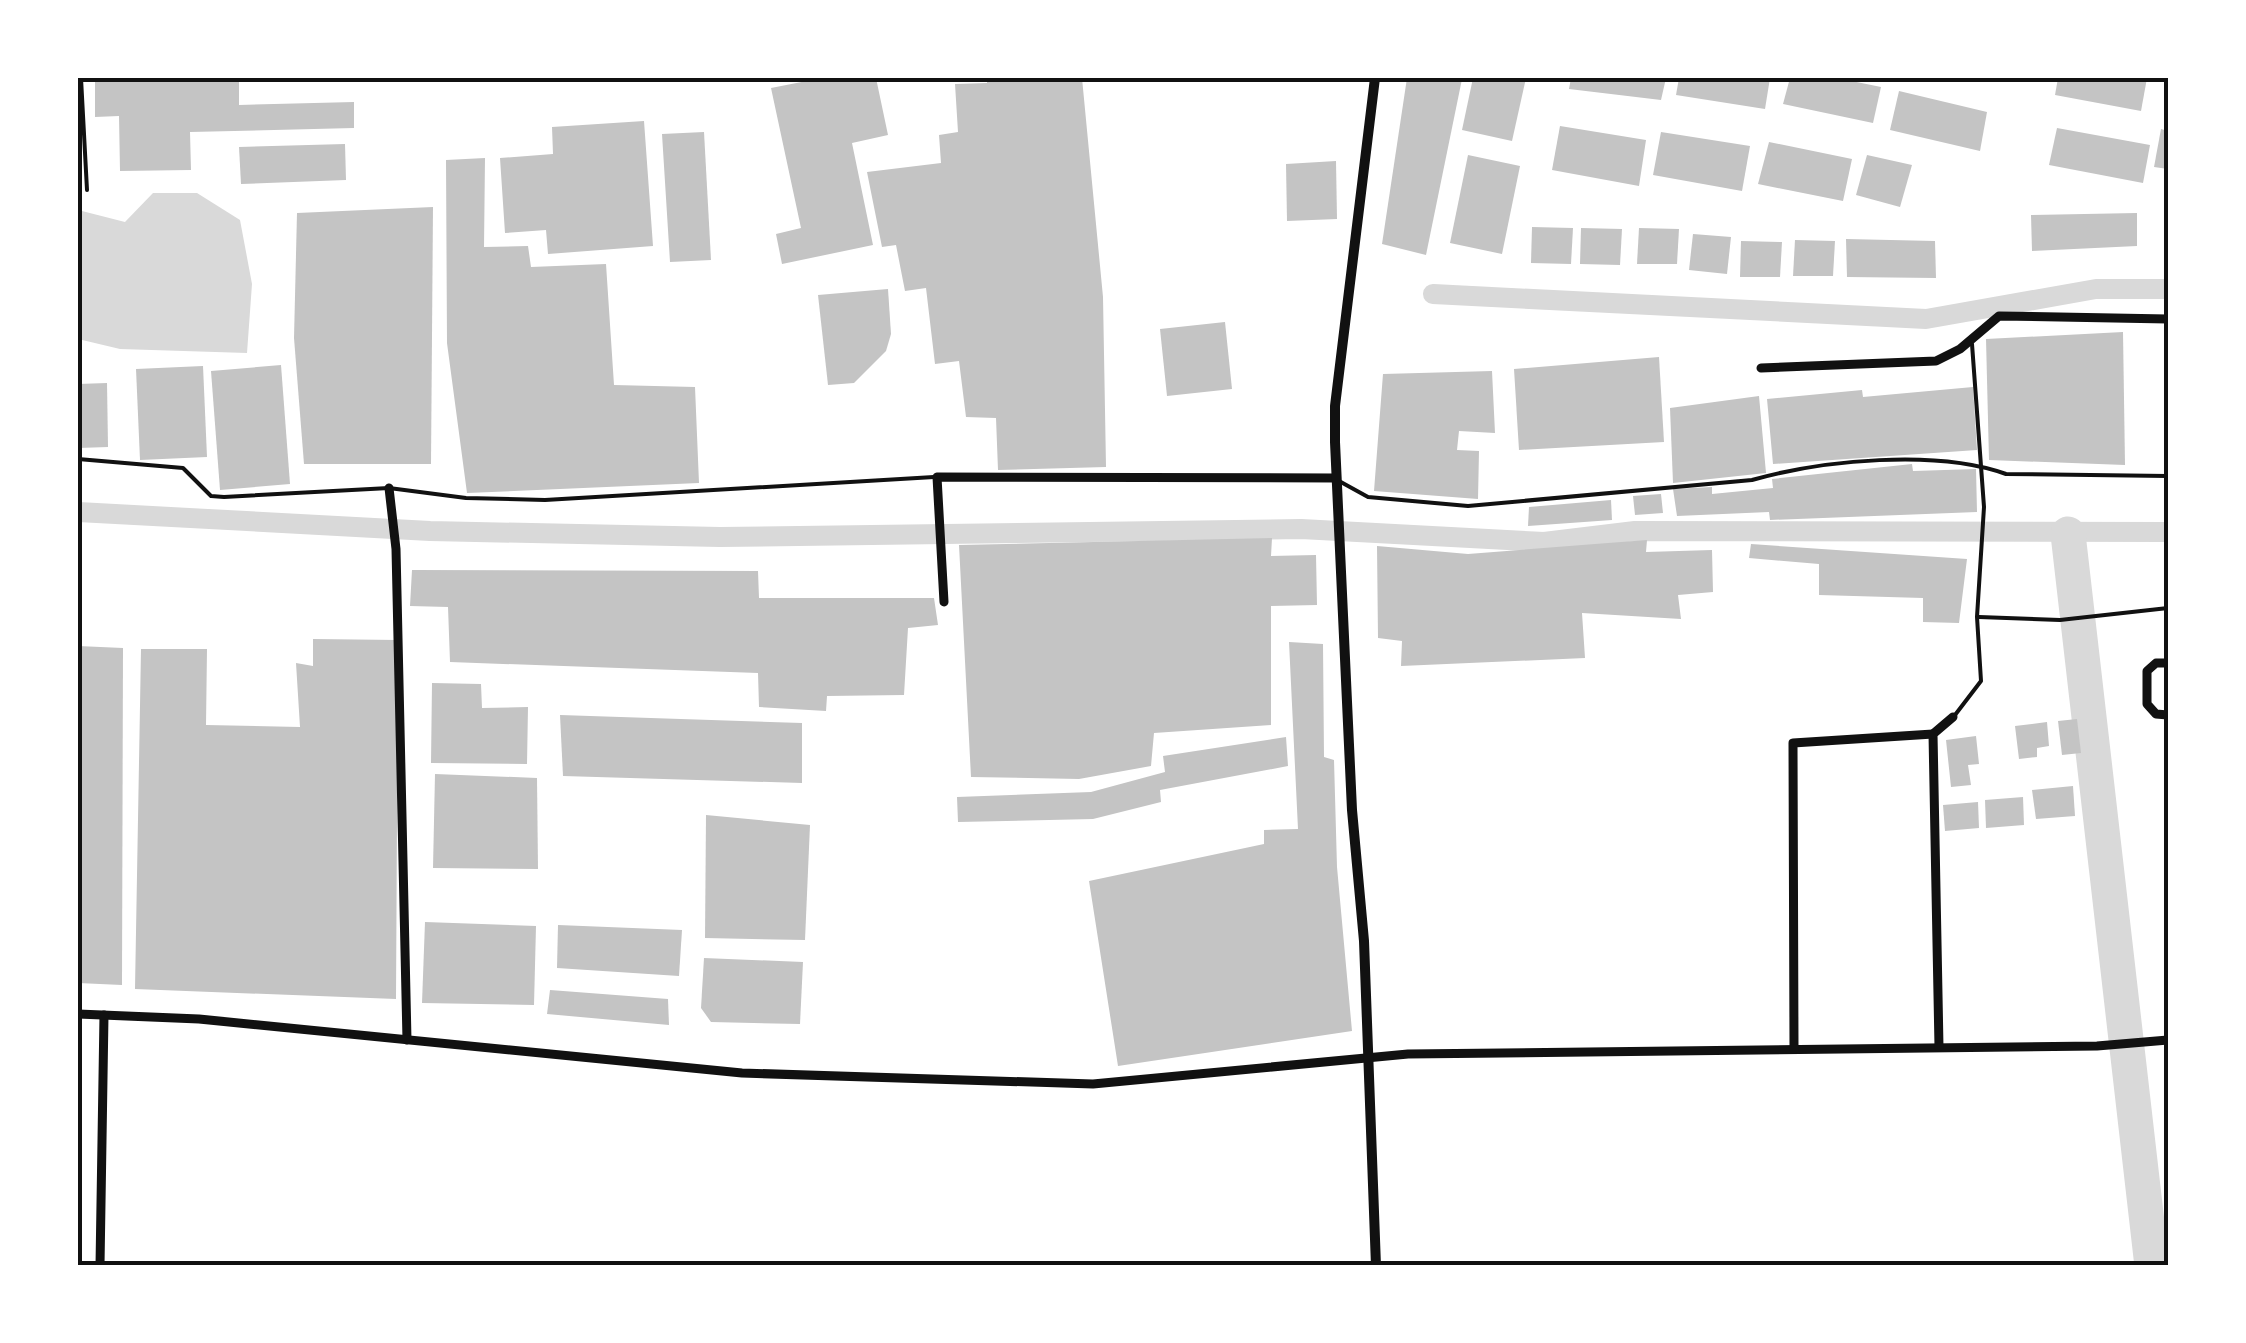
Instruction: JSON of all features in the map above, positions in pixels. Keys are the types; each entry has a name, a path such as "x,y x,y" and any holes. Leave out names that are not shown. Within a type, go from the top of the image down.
{"street":[{"path":"1375,78 1335,406 1335,497 1368,1058 1376,1266"},
{"path":"1761,368 1936,361 1972,339 1999,316 2168,319"},
{"path":"944,602 937,477 1335,478"},
{"path":"389,488 396,549 408,1040"},
{"path":"2168,663 2156,663 2147,671 2148,704 2156,714 2168,715"},
{"path":"1794,1050 1793,743 1933,734 1953,717"},
{"path":"1933,734 1938,1048"},
{"path":"78,1014 408,1040 742,1073 1093,1084 1368,1058 2097,1046 2168,1040"},
{"path":"100,1266 104,1015"}],"lane":[{"path":"1953,717 1981,681 1977,617 1983,466 1972,339"},
{"path":"78,459 182,468 210,496 389,488 466,498 545,500 937,477"},
{"path":"1335,478 1368,497 1468,506 1752,480 1778,472 1897,460 1983,466 2006,474 2168,476"},
{"path":"1977,617 2060,620 2168,608"}],"path":[{"path":"81,78 87,190"}],"shaded area":[{"path":"153,193 197,193 240,220 252,284 247,353 120,349 78,339 78,210 125,222"}],"building":[{"path":"95,78 239,78 239,105 354,102 354,128 190,132 191,170 120,171 119,116 95,117"},
{"path":"822,78 876,78 888,135 852,143 873,245 782,264 776,234 801,228 771,88"},
{"path":"987,78 1082,78 1103,297 1106,467 998,470 996,418 966,417 959,361 935,364 926,288 905,291 896,245 882,247 867,172 941,163 939,135 958,132 955,84 987,83"},
{"path":"1407,78 1462,79 1426,255 1382,244"},
{"path":"1473,78 1526,78 1512,141 1462,130"},
{"path":"1571,78 1666,78 1661,100 1569,89"},
{"path":"1679,78 1770,78 1765,109 1676,95"},
{"path":"1790,78 1837,78 1881,87 1873,123 1783,104"},
{"path":"2058,78 2147,78 2141,111 2055,95"},
{"path":"1899,91 1987,112 1980,151 1890,130"},
{"path":"644,121 653,246 548,254 546,230 505,233 500,158 553,154 552,127"},
{"path":"1560,126 1646,140 1639,186 1552,170"},
{"path":"2057,128 2150,145 2143,183 2049,165"},
{"path":"2161,129 2168,131 2168,169 2154,167"},
{"path":"704,132 711,260 670,262 662,134"},
{"path":"1661,132 1750,146 1742,191 1653,175"},
{"path":"1769,142 1852,159 1843,201 1758,184"},
{"path":"345,144 346,180 241,184 239,147"},
{"path":"1468,155 1520,166 1502,254 1450,243"},
{"path":"1867,155 1912,165 1900,207 1856,195"},
{"path":"485,158 484,247 528,246 531,267 606,264 614,385 695,387 699,483 467,493 447,343 446,160"},
{"path":"1336,161 1337,219 1287,221 1286,164"},
{"path":"433,207 431,464 304,464 294,338 297,213"},
{"path":"2137,213 2137,246 2032,251 2031,215"},
{"path":"1532,227 1573,228 1571,264 1531,263"},
{"path":"1581,228 1622,229 1620,265 1580,264"},
{"path":"1639,228 1679,229 1677,264 1637,264"},
{"path":"1693,234 1731,237 1727,274 1689,270"},
{"path":"1846,239 1935,241 1936,278 1847,277"},
{"path":"1795,240 1835,241 1833,276 1793,276"},
{"path":"1741,241 1782,242 1780,277 1740,277"},
{"path":"888,289 891,334 886,351 854,383 828,385 818,295"},
{"path":"1225,322 1232,389 1167,396 1160,329"},
{"path":"2123,332 2125,465 1989,460 1986,339"},
{"path":"1659,357 1664,442 1519,450 1514,369"},
{"path":"281,365 290,484 220,490 211,371"},
{"path":"203,366 207,457 140,460 136,369"},
{"path":"1492,371 1495,433 1459,431 1457,450 1479,451 1478,499 1374,491 1383,374"},
{"path":"107,383 108,447 78,448 78,384"},
{"path":"1973,387 1977,450 1773,464 1767,399 1862,390 1863,397"},
{"path":"1759,396 1766,473 1673,483 1670,408"},
{"path":"1912,464 1913,471 1976,469 1977,512 1770,520 1769,512 1677,516 1673,489 1712,487 1712,494 1773,488 1772,479"},
{"path":"1661,494 1663,513 1635,515 1633,496"},
{"path":"1611,500 1612,520 1528,526 1529,507"},
{"path":"1272,538 1271,556 1316,555 1317,605 1271,606 1271,725 1154,733 1151,766 1079,779 971,777 959,545"},
{"path":"1647,540 1646,552 1712,550 1713,592 1678,595 1681,619 1582,613 1585,658 1401,666 1402,641 1378,638 1377,546 1468,554"},
{"path":"1751,544 1967,559 1959,623 1923,622 1923,598 1819,595 1819,564 1749,558"},
{"path":"412,570 758,571 759,598 934,598 938,625 908,628 904,695 827,696 826,711 759,707 758,673 450,662 448,607 410,606"},
{"path":"313,639 398,640 396,999 135,989 141,649 207,649 206,725 300,727 296,663 313,666"},
{"path":"1289,642 1323,644 1324,757 1334,760 1337,867 1352,1031 1118,1066 1089,881 1264,844 1264,830 1298,829"},
{"path":"78,646 123,648 122,985 78,983"},
{"path":"432,683 481,684 482,708 528,707 527,764 431,763"},
{"path":"560,715 802,723 802,783 563,776"},
{"path":"2077,719 2081,753 2062,755 2058,721"},
{"path":"2047,722 2049,746 2037,748 2037,757 2019,759 2015,726"},
{"path":"1976,736 1979,764 1968,765 1971,785 1951,787 1946,740"},
{"path":"1286,737 1288,766 1160,790 1161,802 1093,819 958,822 957,797 1091,792 1165,772 1163,756"},
{"path":"435,774 537,778 538,869 433,868"},
{"path":"2073,786 2075,816 2036,819 2032,790"},
{"path":"2023,797 2024,825 1986,828 1985,800"},
{"path":"1978,802 1979,828 1945,831 1943,805"},
{"path":"706,815 810,825 805,940 705,938"},
{"path":"425,922 536,926 534,1005 422,1003"},
{"path":"558,925 682,930 679,976 557,968"},
{"path":"704,958 803,962 800,1024 711,1022 701,1008"},
{"path":"550,990 668,999 669,1025 547,1014"}],"waterway":[{"path":"1433,294 1926,319 2096,289 2168,289"},
{"path":"78,512 430,531 720,537 1301,529 1544,542 1635,531 2168,532"},
{"path":"2068,534 2152,1266"}]}
